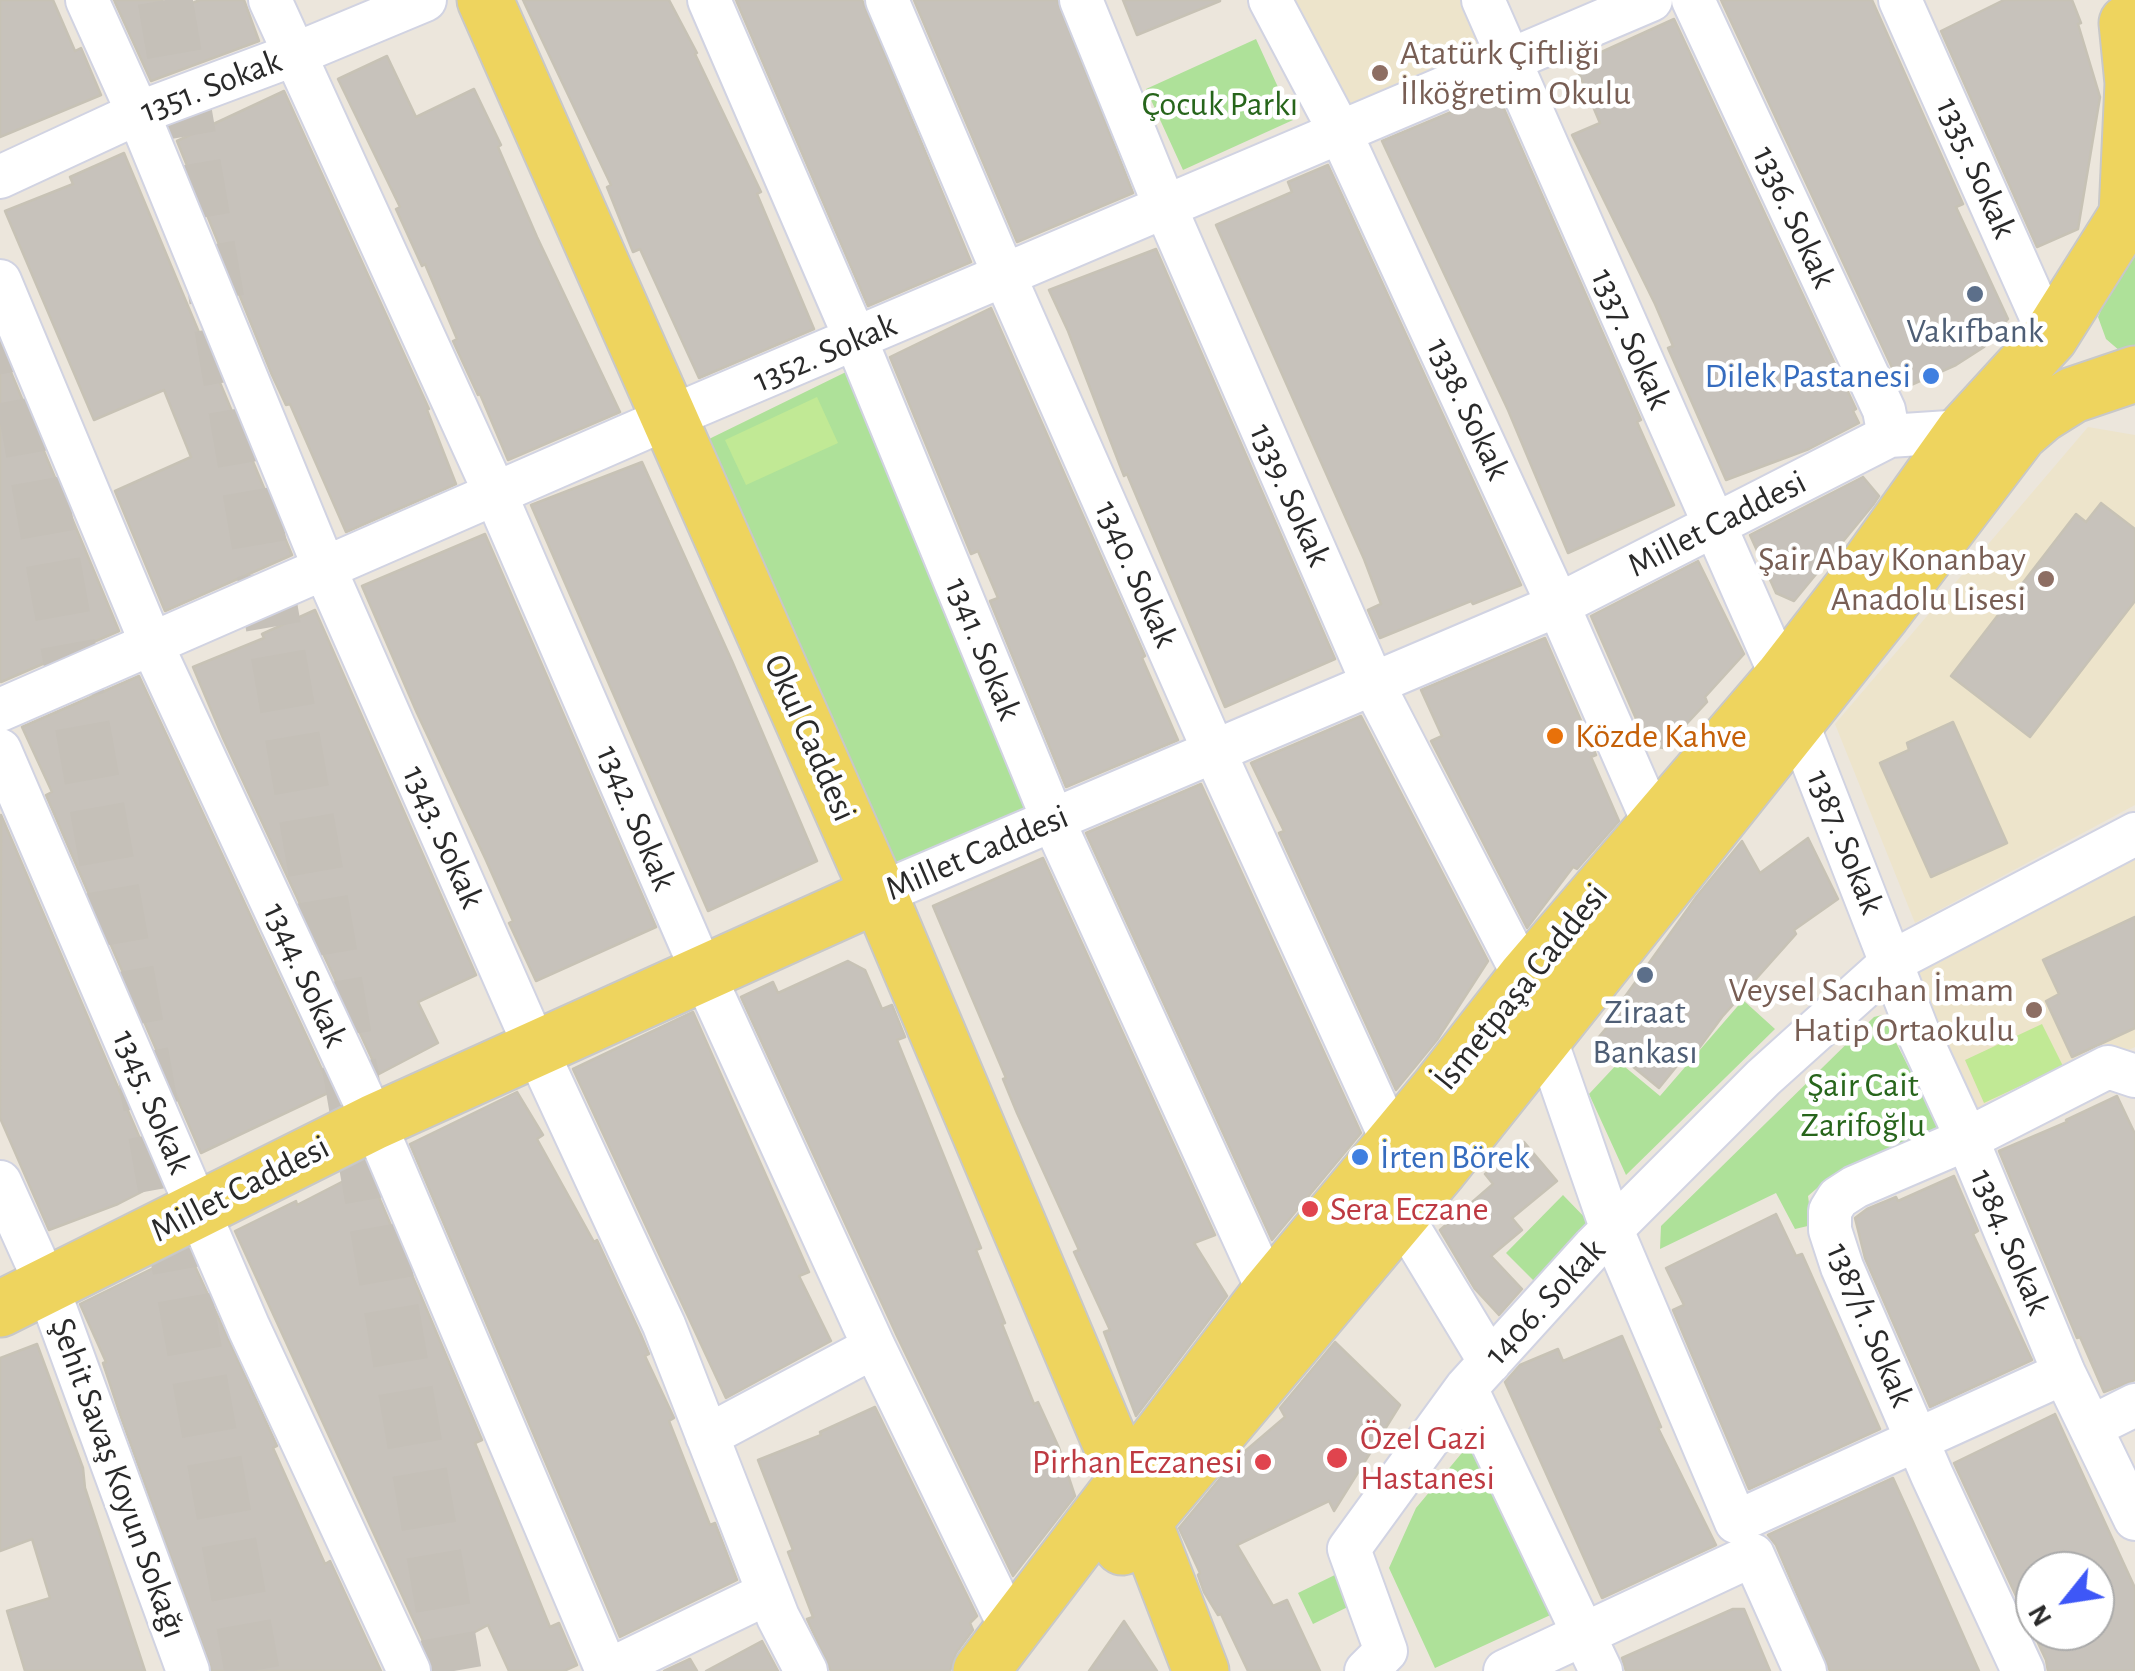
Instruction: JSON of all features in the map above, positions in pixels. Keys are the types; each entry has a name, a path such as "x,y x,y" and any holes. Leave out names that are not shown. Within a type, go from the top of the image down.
{"main road":[{"name":"Okul Caddesi","path":"485,0 879,894 1134,1500 1197,1668"},
{"path":"2127,20 2133,83 2131,208"},
{"name":"İsmetpaşa Caddesi","path":"1134,1500 1268,1293 1525,978 1654,824 1790,700 1854,586 1964,431 2060,324 2131,208"},
{"path":"2060,324 2077,336 2094,361 2134,376"},
{"name":"İsmetpaşa Caddesi","path":"1007,1658 1134,1500 1401,1215 1545,1037 1790,700 2020,433 2074,395 2134,376"},
{"name":"Millet Caddesi","path":"24,1298 374,1122 879,894"}],"street":[{"name":"1343. Sokak","path":"87,0 138,113 324,567 536,1049 664,1324 768,1593 806,1671"},
{"name":"1342. Sokak","path":"270,0 495,493 703,973 874,1347 1007,1658"},
{"name":"1351. Sokak","path":"0,177 138,113 425,0"},
{"name":"1341. Sokak","path":"708,0 856,340 1053,820 1268,1293"},
{"name":"1340. Sokak","path":"887,0 1004,277 1214,752 1393,1144"},
{"name":"1339. Sokak","path":"1082,0 1166,209 1372,684 1525,978"},
{"name":"1338. Sokak","path":"1270,0 1340,132 1558,605 1654,824"},
{"name":"1337. Sokak","path":"1483,0 1790,700"},
{"name":"1352. Sokak","path":"0,710 668,418 1651,0"},
{"name":"1336. Sokak","path":"1693,0 1884,410 1890,436"},
{"name":"1335. Sokak","path":"1900,0 2060,324"},
{"name":"1344. Sokak","path":"0,280 152,645 374,1122 607,1671"},
{"name":"Millet Caddesi","path":"879,894 1558,605 1890,436 1964,431"},
{"name":"1387. Sokak","path":"1790,700 1879,972"},
{"name":"1345. Sokak","path":"0,750 249,1328 409,1671"},
{"path":"1879,972 2135,834"},
{"name":"1384. Sokak","path":"1879,972 1920,1037 2064,1372 2135,1519"},
{"name":"1406. Sokak","path":"1382,1664 1349,1548 1478,1375 1612,1230 1762,1078 1879,972"},
{"path":"1545,1037 1612,1230 1805,1671"},
{"name":"1387/1. Sokak","path":"2023,1671 1842,1267 1830,1230 1830,1211 1838,1198 1855,1187 2122,1072"},
{"name":"Şehit Savaş Koyun Sokağı","path":"0,1182 24,1298 188,1671"},
{"path":"1401,1215 1478,1375 1592,1652"},
{"path":"707,1436 874,1347"},
{"path":"1505,1671 1592,1652 1745,1539 1918,1440 2064,1372"},
{"path":"2091,1427 2135,1406"},
{"path":"607,1671 768,1593"}],"shaded area":[{"name":"Atatürk Çiftliği İlköğretim Okulu","path":"1288,0 1472,0 1486,34 1481,50 1360,109 1337,95"},
{"name":"Şair Abay Konanbay Anadolu Lisesi","path":"2088,427 2135,435 2135,805 1915,923 1835,724"},
{"name":"Veysel Sacıhan İmam Hatip Ortaokulu","path":"2135,859 2135,1047 1977,1120 1917,973"}],"green space":[{"name":"Çocuk Parkı","path":"1256,39 1293,120 1183,170 1146,89"},
{"path":"2135,254 2135,347 2120,351 2106,339 2098,317"},
{"path":"848,371 1027,807 883,872 709,439"},
{"path":"817,397 838,443 746,485 725,440"},
{"path":"1743,1000 1775,1029 1626,1175 1589,1094 1619,1062 1660,1096"},
{"name":"Şair Cait Zarifoğlu","path":"1882,1015 1938,1132 1823,1183 1808,1196 1812,1225 1795,1229 1776,1193 1660,1249 1661,1226 1874,1017"},
{"path":"2042,1024 2063,1066 1984,1103 1965,1060"},
{"path":"1563,1195 1593,1226 1536,1283 1506,1253"},
{"path":"1476,1436 1557,1612 1435,1668 1389,1568 1416,1508"},
{"path":"1345,1570 1360,1601 1313,1624 1298,1593"}],"building":[{"path":"0,0 53,0 75,51 81,48 101,95 0,137"},
{"path":"114,0 162,0 168,12 200,0 244,0 259,41 151,81"},
{"path":"523,0 669,0 761,192 757,194 814,329 699,378 640,249 633,252 607,187 611,185"},
{"path":"736,0 862,0 971,262 868,306"},
{"path":"914,0 1057,0 1133,193 1017,242"},
{"path":"1123,0 1220,0 1220,1 1137,35"},
{"path":"1721,0 1872,0 1963,204 1956,207 2008,319 1984,347 1956,365 1902,389"},
{"path":"2004,0 2072,0 2100,97 2078,229 2037,247 1941,31"},
{"path":"1674,19 1856,409 1853,411 1859,423 1809,449 1726,480 1668,348 1673,346 1655,304 1572,135 1600,123 1575,64"},
{"path":"387,56 416,117 474,89 537,237 620,412 508,460 453,341 457,339 425,264 422,266 396,209 400,207 338,79"},
{"path":"284,91 429,409 456,484 346,532 290,404 286,405 272,375 177,141"},
{"path":"1497,93 1641,420 1637,422 1674,505 1568,553 1508,410 1382,141"},
{"path":"124,153 292,555 165,611 115,491 191,457 164,390 94,420 5,211 73,184 70,177"},
{"path":"1328,165 1521,585 1380,638 1368,610 1381,604 1364,559 1216,225 1292,192 1288,182"},
{"path":"1156,249 1335,659 1225,707 1127,474 1124,476 1049,290"},
{"path":"991,308 1145,656 1142,658 1178,740 1066,787 990,601 998,598 978,551 971,554 890,357"},
{"path":"0,346 119,631 1,682 0,679"},
{"path":"642,462 817,861 708,911 531,505"},
{"path":"1863,477 1879,496 1873,505 1794,601 1776,593 1750,535"},
{"path":"2101,503 2135,529 2135,601 2030,737 1951,676 2076,514 2086,522"},
{"path":"485,534 656,927 536,981 509,923 513,921 362,586"},
{"path":"1698,561 1744,654 1664,748 1648,746 1591,616"},
{"path":"315,610 476,975 418,1002 438,1043 379,1074 193,667 264,638 262,634"},
{"path":"1545,638 1596,755 1591,757 1619,821 1577,869 1573,867 1527,928 1431,741 1442,736 1421,690"},
{"path":"139,676 332,1091 201,1153 46,795 52,792 22,727"},
{"path":"1361,716 1488,961 1437,1040 1396,1090 1251,763"},
{"path":"1953,722 2007,843 1931,877 1880,763 1909,750 1907,743"},
{"path":"1201,784 1361,1133 1272,1240 1086,833"},
{"path":"1,815 159,1183 118,1204 49,1230 0,1118"},
{"path":"1808,838 1838,899 1794,930 1796,934 1722,1017 1694,1055 1689,1051 1659,1088 1598,1038 1628,1002 1624,998 1697,896 1742,841 1760,873"},
{"path":"1043,858 1215,1235 1194,1243 1227,1296 1136,1416 1104,1332 1110,1330 1074,1252 1079,1250 1017,1113 933,906"},
{"path":"2135,917 2135,1028 2072,1057 2046,1001 2059,994 2043,960"},
{"path":"848,961 865,970 882,1009 892,1005 905,1037 897,1040 981,1248 976,1250 1005,1323 1002,1324 1034,1404 1038,1402 1059,1448 1075,1496 1013,1576 741,997 773,982 778,993"},
{"path":"693,1012 809,1272 799,1276 831,1341 726,1398 573,1069"},
{"path":"517,1092 543,1135 537,1139 594,1242 597,1240 641,1335 649,1354 645,1356 674,1418 669,1421 710,1525 715,1523 737,1580 620,1637 410,1144"},
{"path":"2117,1096 2135,1134 2135,1380 2104,1392 2080,1337 2077,1338 1999,1151"},
{"path":"1524,1142 1557,1181 1512,1218 1522,1230 1491,1256 1522,1289 1499,1315 1475,1289 1440,1230 1493,1184 1485,1174"},
{"path":"367,1169 482,1440 475,1443 550,1627 559,1623 577,1665 564,1671 509,1671 488,1625 430,1656 235,1231"},
{"path":"1954,1176 1978,1231 1973,1234 2032,1360 1930,1407 1865,1258 1855,1218 1867,1209 1896,1197 1898,1201"},
{"path":"1776,1214 1796,1256 1802,1254 1880,1429 1749,1489 1673,1310 1684,1305 1666,1268"},
{"path":"188,1251 277,1446 273,1448 325,1564 330,1561 381,1671 212,1671 121,1417 103,1363 106,1362 80,1304"},
{"path":"1622,1336 1661,1427 1658,1428 1716,1545 1602,1598 1505,1382 1520,1365 1558,1349 1563,1361"},
{"path":"1335,1342 1400,1405 1334,1511 1329,1501 1237,1545 1273,1606 1287,1600 1320,1671 1248,1671 1221,1614 1204,1592 1200,1573 1179,1528 1237,1458 1285,1417 1280,1408"},
{"path":"37,1344 83,1468 85,1488 145,1671 25,1671 7,1611 50,1598 32,1539 0,1551 0,1358"},
{"path":"875,1407 977,1616 970,1623 973,1630 956,1653 950,1671 831,1671 807,1619 813,1617 788,1552 793,1550 758,1460 821,1435 820,1432"},
{"path":"2055,1414 2135,1588 2135,1671 2048,1671 2042,1651 2115,1651 2115,1551 2015,1551 2015,1594 1954,1463"},
{"path":"1893,1478 1979,1671 1830,1671 1776,1545 1768,1535"},
{"path":"1733,1609 1744,1609 1770,1671 1626,1671 1622,1658"},
{"path":"1124,1621 1157,1671 1089,1671"},
{"path":"762,1641 778,1671 706,1671"},
{"path":"690,1659 697,1671 664,1671"}],"tunnel":[{"path":"165,0 454,1671"},
{"path":"9,317 252,1671"}],"place":[{"name":"Atatürk Çiftliği İlköğretim Okulu","path":"1380,73"},
{"name":"Vakıfbank","path":"1975,294"},
{"name":"Dilek Pastanesi","path":"1931,376"},
{"name":"Şair Abay Konanbay Anadolu Lisesi","path":"2046,579"},
{"name":"Közde Kahve","path":"1555,736"},
{"name":"Ziraat Bankası","path":"1645,975"},
{"name":"Veysel Sacıhan İmam Hatip Ortaokulu","path":"2034,1010"},
{"name":"İrten Börek","path":"1360,1157"},
{"name":"Sera Eczane","path":"1310,1209"},
{"name":"Özel Gazi Hastanesi","path":"1337,1458"},
{"name":"Pirhan Eczanesi","path":"1263,1462"}]}
